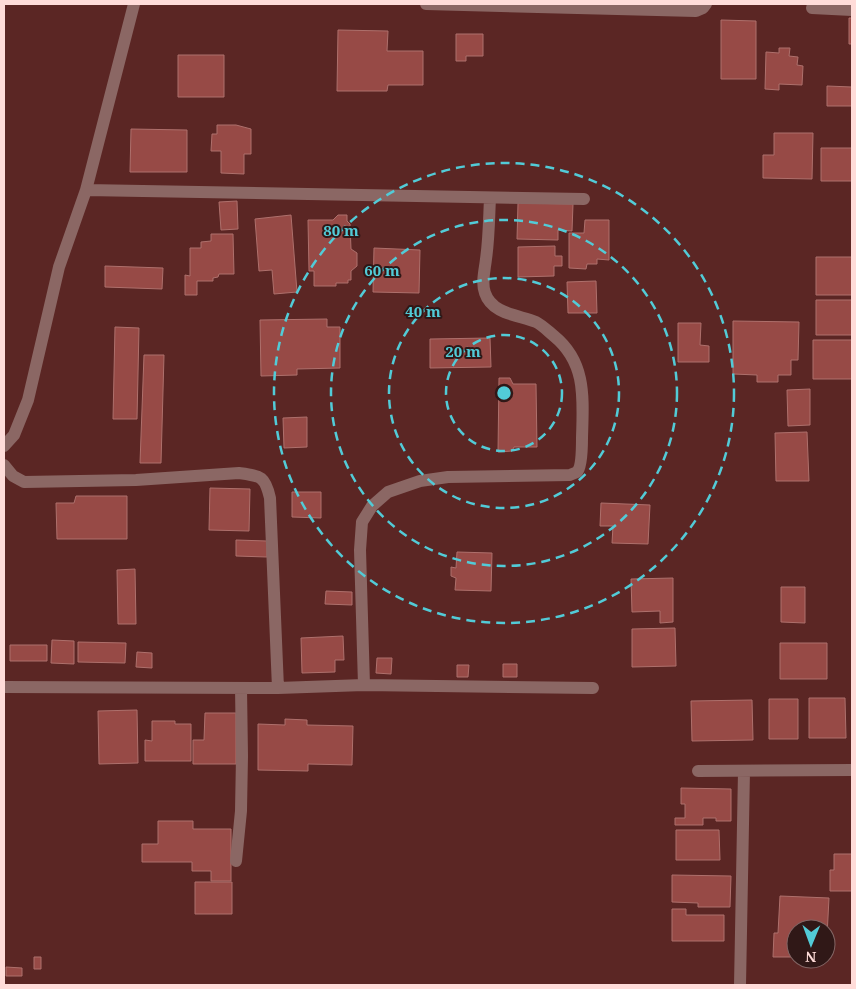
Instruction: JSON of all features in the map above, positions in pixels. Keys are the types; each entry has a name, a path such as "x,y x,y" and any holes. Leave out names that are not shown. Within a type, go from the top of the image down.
{"street":[{"path":"4,446 14,435 28,400 59,267 86,190 134,4"},
{"path":"426,4 696,11 703,8 706,4"},
{"path":"812,8 852,10"},
{"path":"86,190 584,199"},
{"path":"364,685 360,550 362,522 372,506 388,492 420,481 448,477 570,474 577,472 580,468 583,405 580,379 573,358 562,342 538,323 497,309 487,299 484,291 483,282 490,198"},
{"path":"4,465 13,476 24,482 136,480 239,473 256,475 266,484 270,498 278,688"},
{"path":"4,687 278,688 364,685 593,688"},
{"path":"236,861 242,811 242,688"},
{"path":"698,771 852,770"},
{"path":"740,985 744,771"}],"building":[{"path":"849,18 852,18 852,44 849,44"},
{"path":"721,20 756,21 756,79 721,79"},
{"path":"338,30 388,31 387,51 423,51 423,85 388,85 387,91 337,91"},
{"path":"456,34 483,34 483,56 466,56 466,61 456,61"},
{"path":"779,48 790,48 789,56 798,57 797,65 803,66 802,85 779,84 779,90 765,89 766,52 779,53"},
{"path":"178,55 224,55 224,97 178,97"},
{"path":"827,86 852,87 852,106 827,106"},
{"path":"217,125 236,125 251,129 251,154 244,154 244,174 221,173 221,151 211,151 212,134 217,134"},
{"path":"131,129 187,130 187,172 130,172"},
{"path":"774,133 813,133 812,179 763,178 763,155 774,155"},
{"path":"821,148 852,148 852,181 821,181"},
{"path":"237,201 238,229 221,230 219,202"},
{"path":"518,203 573,204 572,231 558,230 558,240 517,239"},
{"path":"291,215 297,292 274,294 272,270 259,271 255,219"},
{"path":"338,215 347,215 347,221 350,224 351,249 357,253 357,266 351,271 351,280 348,280 348,283 336,283 336,286 314,286 314,271 309,271 308,220 333,220"},
{"path":"585,220 609,220 609,260 597,259 597,264 587,264 586,269 569,268 569,233 584,233"},
{"path":"211,234 233,234 234,274 219,274 218,277 213,278 213,281 197,281 197,295 185,295 185,275 190,276 190,248 201,248 201,242 211,241"},
{"path":"555,246 555,256 562,256 562,266 554,266 554,276 518,277 518,247"},
{"path":"374,248 420,250 419,293 373,292"},
{"path":"816,257 852,257 852,295 816,295"},
{"path":"105,266 163,268 162,289 105,287"},
{"path":"596,281 597,313 568,313 567,282"},
{"path":"816,300 852,300 852,335 816,335"},
{"path":"327,319 327,327 340,327 340,368 297,369 297,375 261,376 260,320"},
{"path":"733,321 799,322 798,360 791,360 791,375 778,375 778,382 757,382 757,375 733,374"},
{"path":"678,323 701,323 700,345 709,346 709,362 678,362"},
{"path":"115,327 139,328 137,419 113,419"},
{"path":"490,338 491,367 430,368 430,339"},
{"path":"813,340 852,340 852,379 813,379"},
{"path":"144,355 164,355 161,463 140,463"},
{"path":"499,378 510,378 513,384 536,384 537,447 514,447 512,451 498,452"},
{"path":"810,389 810,425 788,426 787,390"},
{"path":"307,417 307,447 284,448 283,418"},
{"path":"807,432 809,481 776,481 775,433"},
{"path":"210,488 250,489 249,531 209,530"},
{"path":"292,492 321,492 321,518 292,517"},
{"path":"76,496 127,496 127,539 57,539 56,503 74,503"},
{"path":"601,503 650,505 648,544 612,543 613,526 600,526"},
{"path":"236,540 267,541 267,557 236,556"},
{"path":"457,552 492,553 491,591 455,590 456,578 451,576 451,567 456,568"},
{"path":"135,569 136,624 118,624 117,570"},
{"path":"673,578 673,622 660,623 660,611 632,612 631,579"},
{"path":"781,587 805,587 805,623 781,622"},
{"path":"326,591 352,592 352,605 325,604"},
{"path":"675,628 676,666 632,667 632,629"},
{"path":"343,636 344,660 335,660 335,672 302,673 301,638"},
{"path":"52,640 74,641 74,664 51,663"},
{"path":"78,642 126,643 125,663 78,662"},
{"path":"780,643 827,643 827,679 780,679"},
{"path":"10,645 47,645 47,661 10,661"},
{"path":"137,652 152,653 152,668 136,667"},
{"path":"377,658 392,658 391,674 376,673"},
{"path":"503,664 517,664 517,677 503,677"},
{"path":"457,665 469,665 468,677 457,677"},
{"path":"809,698 845,698 846,738 809,738"},
{"path":"769,699 798,699 798,739 769,739"},
{"path":"752,700 753,740 692,741 691,701"},
{"path":"137,710 138,763 99,764 98,711"},
{"path":"205,713 236,713 236,764 193,764 193,740 204,740"},
{"path":"285,719 307,720 307,725 353,726 352,765 308,764 308,771 258,770 258,724 285,725"},
{"path":"152,721 175,721 175,724 191,724 191,761 145,761 145,740 152,741"},
{"path":"681,788 731,789 731,821 716,821 716,818 703,818 703,825 675,825 675,818 685,818 685,804 681,804"},
{"path":"158,821 193,821 193,829 231,829 231,881 211,881 211,871 192,871 192,862 142,862 142,844 158,844"},
{"path":"676,830 719,830 720,860 676,860"},
{"path":"834,854 852,854 852,891 830,891 830,870 834,870"},
{"path":"672,875 731,876 730,907 698,907 698,903 672,902"},
{"path":"195,882 232,882 232,914 195,914"},
{"path":"780,896 829,898 828,919 786,919 786,957 773,957 774,933 778,933"},
{"path":"672,909 686,909 686,915 724,915 724,941 672,941"},
{"path":"34,957 41,957 41,969 34,969"},
{"path":"6,967 22,968 22,976 6,976"}]}
